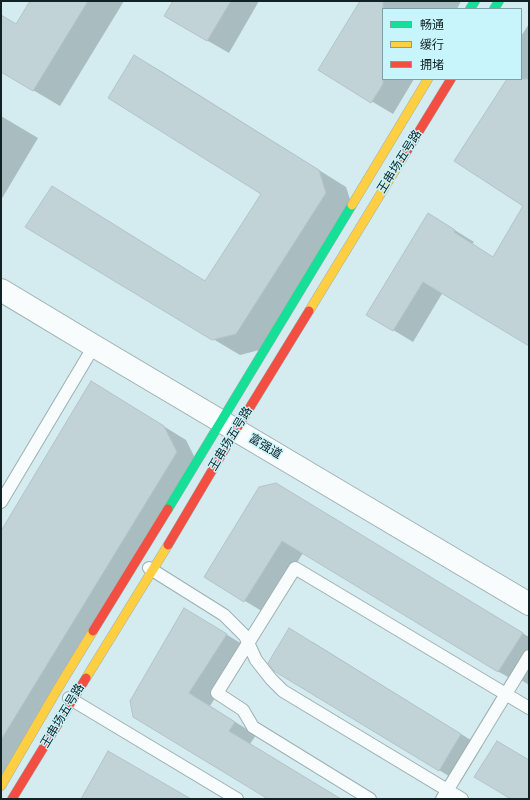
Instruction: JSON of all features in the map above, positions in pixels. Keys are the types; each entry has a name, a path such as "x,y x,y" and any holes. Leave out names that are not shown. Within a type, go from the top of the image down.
{"street":[{"name":"王串场五号路","path":"12,799 153,570 228,426 427,80"},
{"name":"王串场五号路","path":"1,786 57,690 137,560 228,426 450,80"},
{"name":"富强道","path":"1,290 529,604"}],"lane":[{"path":"1,502 94,346"},
{"path":"137,560 224,615 245,636 256,660 283,691 445,795 462,799"},
{"path":"370,799 253,727 243,710 218,693 295,568 529,708"},
{"path":"445,795 529,656"},
{"path":"57,690 237,799"}],"building":[{"path":"30,1 88,1 33,91 1,72 1,15 16,24"},
{"path":"173,1 231,1 207,41 164,16"},
{"path":"360,1 383,1 383,84 371,103 318,70"},
{"path":"134,55 319,170 326,193 236,334 212,340 25,227 52,186 205,281 261,194 108,98"},
{"path":"529,79 529,346 423,282 393,331 366,315 428,213 493,257 523,206 454,161 506,80"},
{"path":"91,381 164,426 177,452 1,740 1,531"},
{"path":"276,483 523,633 498,672 282,541 244,602 204,577 259,487"},
{"path":"184,608 227,634 189,693 235,722 229,731 341,799 268,799 133,717 130,701"},
{"path":"289,628 461,734 439,771 274,671 268,663"},
{"path":"497,741 529,760 529,799 511,799 474,777"},
{"path":"108,751 191,799 81,799"}],"traffic: fast":[{"path":"471,8 475,1"},
{"path":"495,8 499,1"},
{"path":"168,509 352,205"}],"traffic: slow":[{"path":"352,205 427,80"},
{"path":"309,311 402,159"},
{"path":"86,678 168,545"},
{"path":"1,786 93,631"}],"traffic: jam":[{"path":"402,159 450,80"},
{"path":"168,545 309,311"},
{"path":"93,631 168,509"},
{"path":"12,799 86,678"}]}
